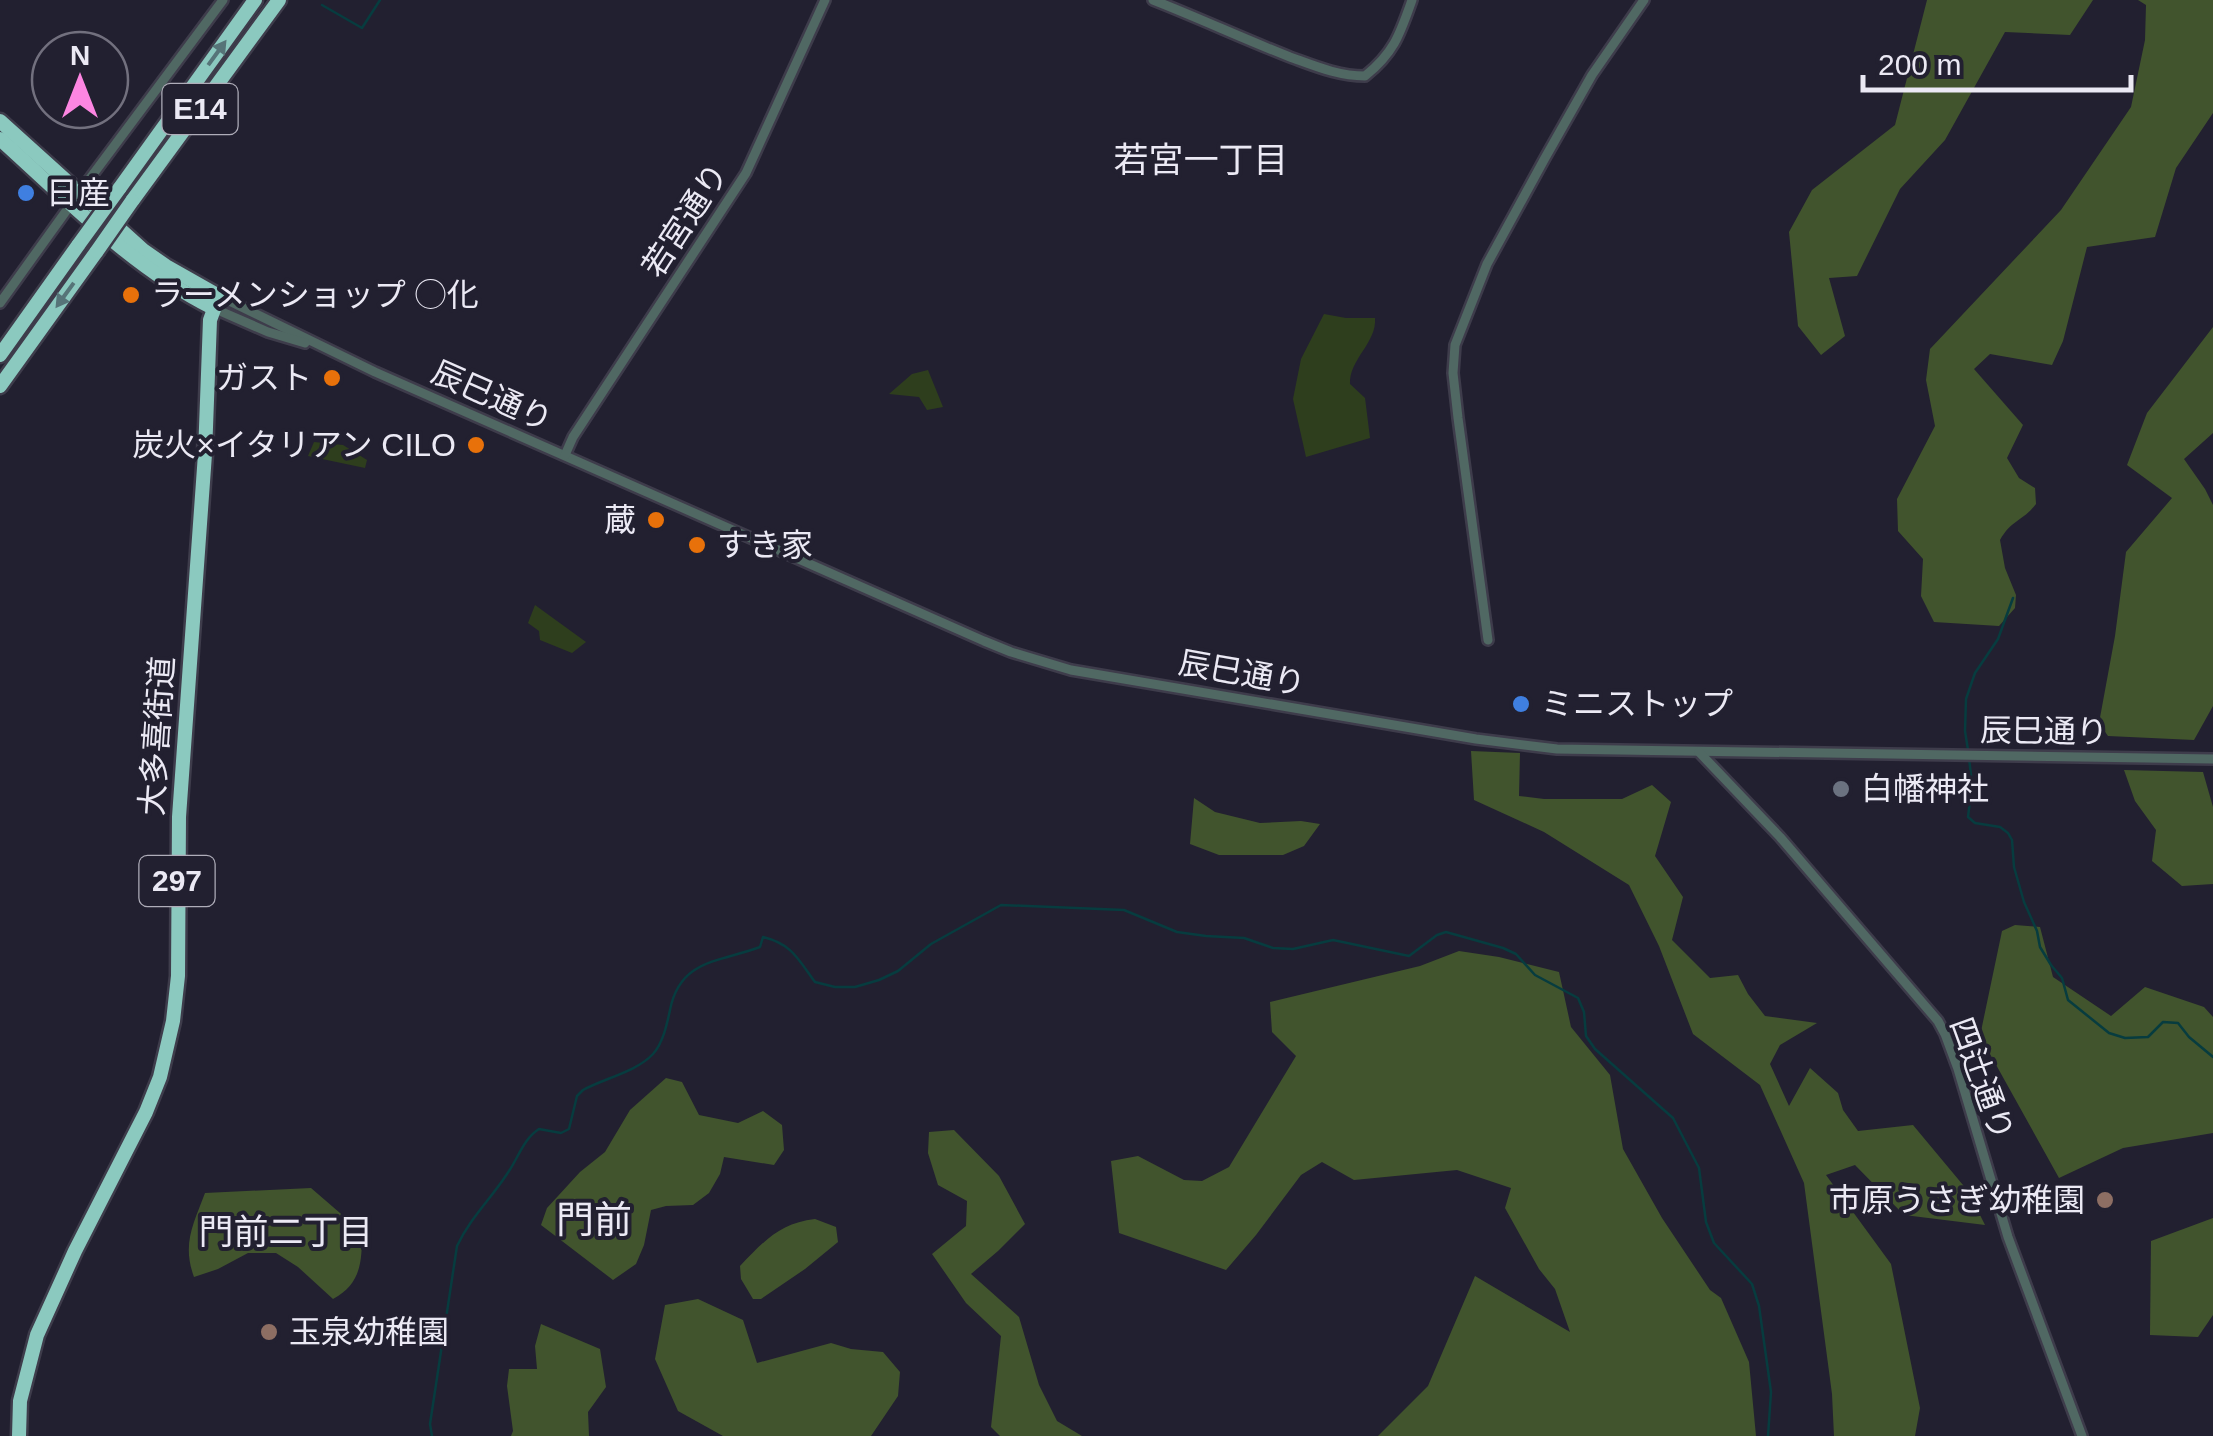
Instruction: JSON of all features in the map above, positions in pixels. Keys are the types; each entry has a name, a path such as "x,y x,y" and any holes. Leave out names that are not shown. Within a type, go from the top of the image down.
{"highway":[{"name":"E14","path":"3,382 280,0"},
{"name":"E14","path":"0,355 253,2"},
{"path":"0,121 144,267 178,290 216,302"},
{"path":"0,139 75,198"},
{"name":"大多喜街道","path":"18,1436 20,1402 40,1326 146,1112 160,1078 172,1022 178,976 179,817 205,454 210,320 216,302"}],"street":[{"path":"0,304 223,0"},
{"name":"若宮通り","path":"564,455 746,173 825,0"},
{"path":"1153,0 1304,62 1350,76 1365,76 1388,54 1399,38 1412,0"},
{"path":"1488,640 1453,373 1456,345 1488,264 1592,74 1644,0"},
{"name":"辰巳通り","path":"216,302 268,332 327,349 984,641 1071,670 1518,746 2213,760"},
{"name":"四辻通り","path":"1699,752 1821,883 1938,1021 2008,1236 2082,1436"}],"green space":[{"path":"1927,0 2093,0 2070,35 2005,32 1945,140 1900,189 1857,276 1829,278 1845,336 1821,355 1798,326 1789,232 1812,190 1895,125"},
{"path":"2138,0 2213,0 2213,113 2176,168 2155,237 2087,247 2063,341 2052,365 1990,354 1974,369 2023,425 2007,458 2019,478 2035,488 2036,504 2000,540 2005,568 2016,595 2015,608 1999,626 1934,622 1921,596 1923,559 1898,531 1897,499 1935,426 1926,380 1930,349 2061,210 2131,107 2145,40 2146,5"},
{"path":"1324,314 1375,318 1372,335 1354,367 1350,384 1365,398 1370,438 1306,457 1293,399 1301,359"},
{"path":"2213,327 2213,433 2184,459 2213,505 2213,706 2194,740 2108,736 2099,723 2126,552 2172,498 2127,465 2147,413"},
{"path":"928,370 943,407 927,410 919,397 889,394 912,374"},
{"path":"314,442 343,445 367,460 365,468 308,456"},
{"path":"535,605 586,642 572,653 540,640 539,631 528,623"},
{"path":"1471,751 1520,753 1519,796 1622,799 1652,785 1671,802 1655,856 1683,897 1672,940 1710,978 1738,975 1765,1016 1817,1023 1780,1045 1770,1064 1789,1106 1810,1068 1838,1093 1843,1110 1858,1131 1913,1125 1968,1191 1985,1225 1904,1215 1855,1165 1826,1175 1891,1264 1920,1408 1915,1436 1834,1436 1804,1183 1760,1085 1693,1034 1659,946 1629,885 1544,832 1474,800"},
{"path":"2124,770 2203,772 2213,807 2213,884 2182,886 2152,861 2156,830 2135,801"},
{"path":"1194,798 1215,812 1260,823 1320,824 1304,846 1283,855 1219,855 1190,844"},
{"path":"2015,925 2040,927 2053,977 2111,1016 2145,987 2204,1007 2213,1017 2213,1133 2123,1148 2059,1178 1980,1036 2002,931"},
{"path":"1459,951 1559,972 1571,1027 1610,1075 1623,1149 1662,1218 1710,1290 1721,1298 1749,1362 1756,1436 1378,1436 1428,1386 1475,1276 1570,1332 1555,1289 1539,1269 1505,1208 1511,1188 1457,1170 1354,1180 1322,1162 1301,1175 1226,1270 1119,1233 1111,1161 1138,1156 1184,1180 1202,1181 1229,1167 1296,1056 1272,1032 1270,1002 1420,966"},
{"path":"666,1078 682,1082 699,1115 738,1123 763,1111 782,1125 784,1150 774,1165 724,1157 709,1193 693,1205 651,1210 636,1264 613,1280 541,1225 547,1208 605,1152 630,1110"},
{"path":"954,1130 999,1176 1025,1224 971,1274 1019,1317 1039,1385 1057,1421 1082,1436 1000,1436 991,1427 1001,1336 966,1303 932,1254 966,1226 967,1201 938,1185 928,1153 929,1132"},
{"path":"311,1188 362,1232 358,1271 342,1293 333,1299 276,1253 248,1253 194,1277 189,1244 205,1193"},
{"path":"2213,1218 2213,1315 2198,1337 2150,1335 2151,1241"},
{"path":"815,1219 836,1227 838,1242 761,1299 753,1299 741,1279 740,1266 782,1229"},
{"path":"698,1299 743,1320 757,1363 831,1343 883,1352 900,1372 898,1396 871,1436 723,1436 678,1411 655,1359 665,1305"},
{"path":"541,1324 600,1349 606,1387 588,1412 589,1436 511,1436 509,1369 537,1369 535,1346"}],"waterway":[{"path":"322,5 362,28 380,0"},
{"path":"1968,750 1966,699 1975,673 1998,639 2013,598"},
{"path":"1969,758 1972,784 1968,817 1975,823 2000,827 2012,840 2014,867 2024,902 2040,947 2062,978 2068,1000 2109,1033 2125,1038 2148,1037 2163,1022 2178,1023 2213,1057"},
{"path":"432,1436 430,1424 457,1246 462,1236 533,1133 539,1129 561,1133 569,1129 577,1096 583,1090 629,1070 653,1054 664,1033 675,993 692,972 760,947 763,937 788,948 815,982 855,987 898,971 931,944 1001,905 1124,910 1177,932 1244,938 1273,948 1293,949 1333,940 1409,956 1446,932 1516,954 1535,975 1578,998 1586,1036 1595,1049 1673,1118 1699,1168 1706,1222 1714,1243 1752,1284 1759,1306 1771,1392 1768,1436"}],"place":[{"name":"日産","path":"26,193"},
{"name":"ラーメンショップ ◯化","path":"131,295"},
{"name":"ガスト","path":"332,378"},
{"name":"炭火×イタリアン CILO","path":"476,445"},
{"name":"蔵","path":"656,520"},
{"name":"すき家","path":"697,545"},
{"name":"ミニストップ","path":"1521,704"},
{"name":"白幡神社","path":"1841,789"},
{"name":"市原うさぎ幼稚園","path":"2105,1200"},
{"name":"玉泉幼稚園","path":"269,1332"}],"district":[{"name":"若宮一丁目","path":"1201,160"},
{"name":"門前","path":"594,1220"},
{"name":"門前二丁目","path":"286,1232"}]}
